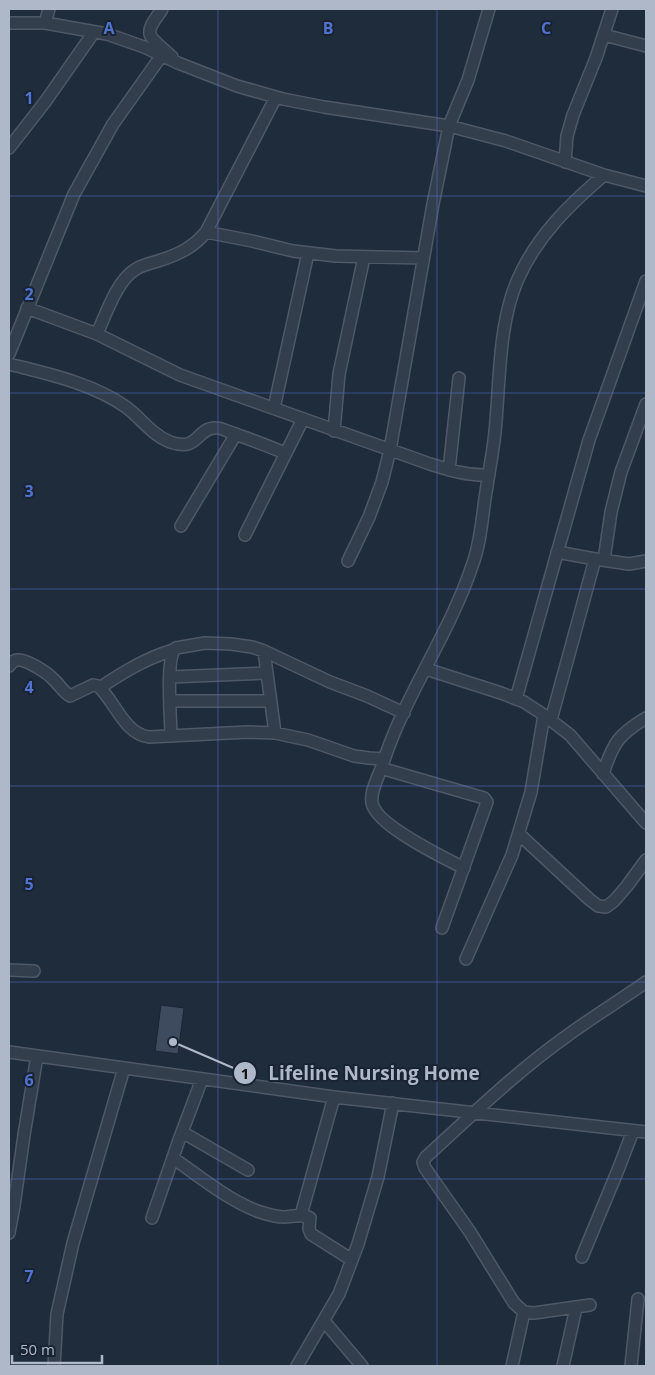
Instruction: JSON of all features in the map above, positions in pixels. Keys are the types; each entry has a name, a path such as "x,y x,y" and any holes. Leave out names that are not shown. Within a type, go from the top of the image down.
{"street":[{"path":"45,23 49,9"},
{"path":"162,9 150,28 150,33 153,39 178,63"},
{"path":"348,561 369,517 382,482 390,450 432,204 449,126 468,80 489,9"},
{"path":"564,162 567,136 612,9"},
{"path":"9,23 45,23 108,34 237,86 276,97 324,107 449,126 506,141 604,175 646,186"},
{"path":"9,148 45,102 94,32"},
{"path":"604,35 646,46"},
{"path":"9,354 12,335 27,308 74,194 113,124 162,55"},
{"path":"97,334 115,294 126,276 136,268 170,258 182,252 197,242 206,232 276,97"},
{"path":"464,868 410,840 379,815 372,806 371,794 404,713 462,593 473,565 495,433 505,326 518,279 533,250 547,231 579,196 604,175"},
{"path":"206,232 308,253 336,256 423,258"},
{"path":"274,408 308,253"},
{"path":"334,431 339,374 364,257"},
{"path":"516,699 590,440 646,280"},
{"path":"27,308 97,334 180,375 334,431 448,470 474,476 489,475"},
{"path":"9,364 67,380 94,390 126,407 146,427 168,441 179,445 187,445 214,427 285,453"},
{"path":"448,470 459,378"},
{"path":"466,959 512,856 531,792 548,717 599,560 621,472 646,404"},
{"path":"245,535 302,419"},
{"path":"181,526 236,434"},
{"path":"558,552 629,564 646,561"},
{"path":"101,687 132,667 181,646 205,643 231,644 264,651 404,713"},
{"path":"171,735 170,662 173,650"},
{"path":"264,651 275,733"},
{"path":"9,666 15,660 19,660 40,669 52,677 64,692 70,696 93,685 101,687 129,726 138,734 149,737 248,732 275,733 308,740 354,756 383,762"},
{"path":"426,669 524,702 548,717 570,735 603,774 642,809 646,823"},
{"path":"170,677 267,672"},
{"path":"170,700 270,701"},
{"path":"603,774 609,755 618,739 646,718"},
{"path":"383,762 384,768 484,798 487,802 442,928"},
{"path":"518,834 598,906 606,907 614,901 646,860"},
{"path":"9,970 34,971"},
{"path":"590,1305 534,1314 524,1312 514,1304 470,1232 425,1168 423,1162 426,1157 526,1068 564,1038 646,982"},
{"path":"9,1052 334,1097 646,1132"},
{"path":"9,1234 37,1056"},
{"path":"54,1366 57,1314 71,1252 124,1068"},
{"path":"152,1218 202,1079"},
{"path":"300,1215 334,1097"},
{"path":"297,1366 339,1294 352,1260 378,1177 392,1103"},
{"path":"582,1257 633,1131"},
{"path":"182,1132 248,1170"},
{"path":"173,1158 219,1190 257,1211 282,1217 306,1215 310,1218 309,1229 314,1237 352,1260"},
{"path":"631,1366 638,1299"},
{"path":"563,1366 576,1308"},
{"path":"512,1366 524,1312"},
{"path":"324,1321 362,1366"}],"building":[{"path":"161,1005 184,1008 178,1054 155,1051"}],"place":[{"name":"Lifeline Nursing Home","path":"173,1042"}]}
